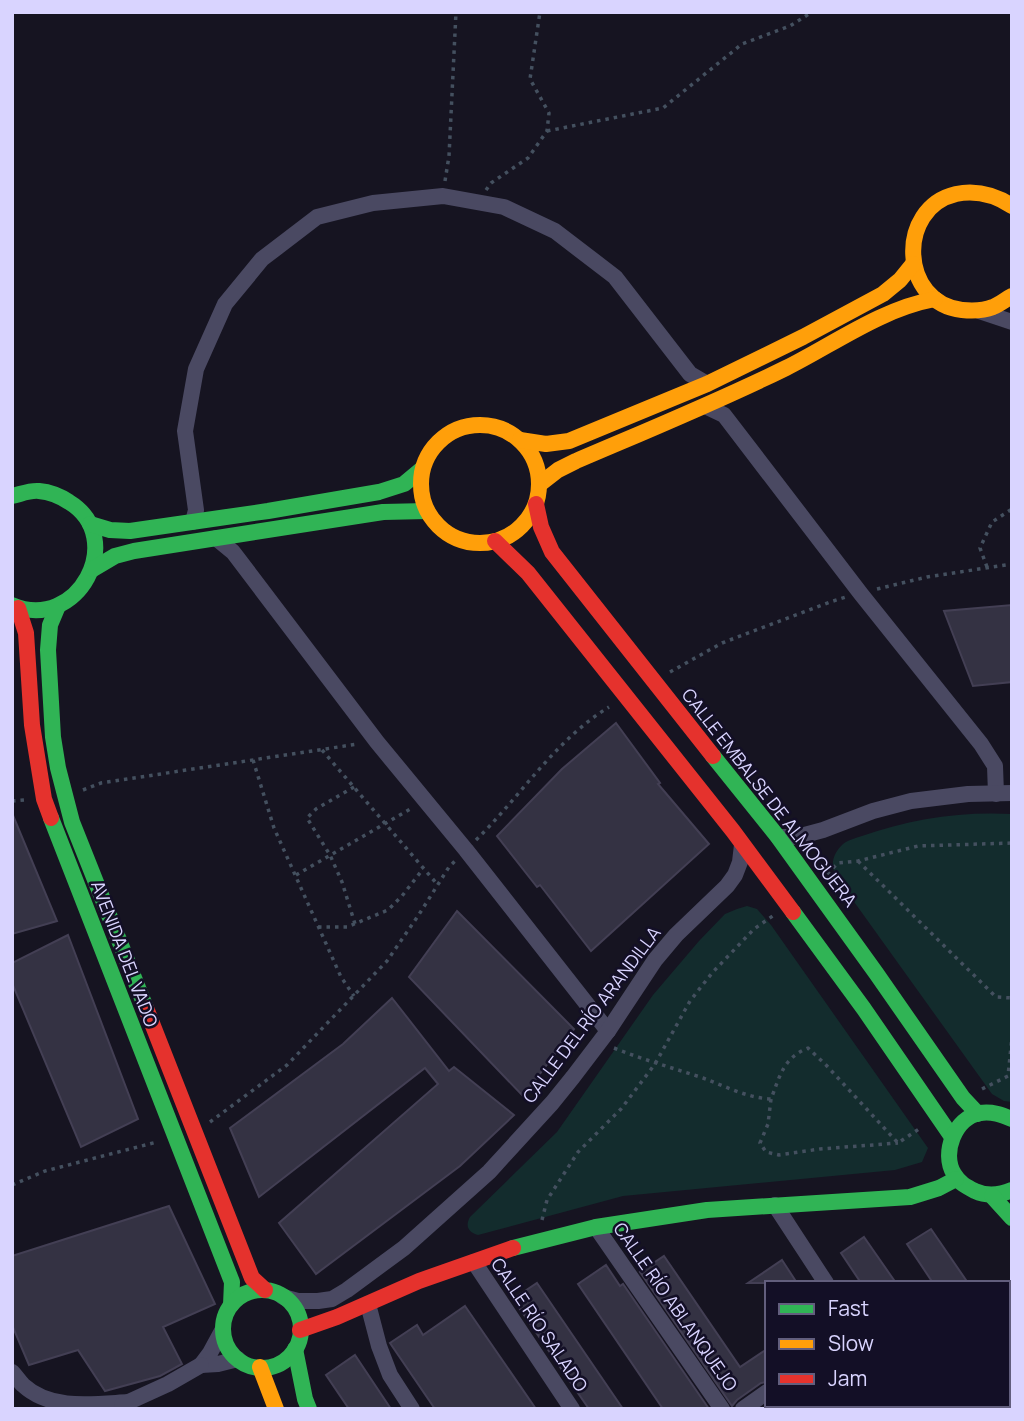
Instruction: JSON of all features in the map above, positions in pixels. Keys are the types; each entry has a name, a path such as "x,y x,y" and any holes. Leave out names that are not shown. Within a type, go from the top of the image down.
{"main road":[{"path":"1007,200 984,194 958,194 936,203 918,226 912,244 913,264 925,289 935,299 960,311 979,312 990,309 1012,296"},
{"path":"520,440 546,444 569,441 707,384 883,294 900,280 913,264"},
{"path":"540,484 558,470 576,461 705,406 787,367 893,311 935,299"},
{"path":"485,424 507,430 520,440 531,453 540,484 536,505 526,521 512,534 495,541 479,543 463,541 436,524 427,511 420,483 426,456 441,438 462,426 485,424"},
{"path":"90,524 110,530 130,531 379,492 404,484 422,468"},
{"path":"12,496 34,491 66,499 90,524 95,546 93,569 85,585 73,598 58,606 38,611 15,607"},
{"name":"CALLE EMBALSE DE ALMOGUERA","path":"536,505 541,527 552,552 778,837 963,1098 978,1114"},
{"path":"93,569 115,556 134,551 383,512 427,511"},
{"path":"495,541 528,573 733,831 864,1009 952,1137"},
{"name":"AVENIDA DEL VADO","path":"58,606 50,625 48,650 53,737 64,796 252,1278 265,1290"},
{"name":"AVENIDA DEL VADO","path":"15,607 26,633 32,725 44,799 232,1282 231,1305"},
{"path":"1012,1119 995,1112 978,1114 964,1122 952,1137 948,1153 956,1179 975,1192 992,1196 1012,1190"},
{"path":"300,1330 419,1281 512,1249 596,1227 707,1210 910,1197 939,1188 956,1179"},
{"path":"992,1196 1012,1218"},
{"path":"265,1290 283,1297 297,1313 300,1325 300,1338 295,1349 286,1359 275,1365 250,1366 238,1359 230,1352 223,1329 225,1315 231,1305 242,1295 254,1291 265,1290"},
{"path":"295,1349 309,1409"},
{"path":"260,1367 276,1409"}],"street":[{"path":"193,522 195,510 185,431 196,369 225,304 262,259 317,216 373,203 443,196 504,207 555,231 615,276 690,374 707,384"},
{"path":"979,312 1012,322"},
{"path":"705,406 724,415 861,594 982,744 995,766 1004,793 968,793 911,801 873,811 823,830 797,837 778,837"},
{"path":"216,538 233,552 377,742 466,850 603,1037"},
{"name":"CALLE DEL RÍO ARANDILLA","path":"283,1297 298,1301 318,1301 332,1298 347,1290 404,1248 489,1172 552,1103 676,934 727,887 740,862 742,845"},
{"path":"775,1205 825,1281"},
{"name":"CALLE RÍO ABLANQUEJO","path":"596,1227 722,1409"},
{"name":"CALLE RÍO SALADO","path":"474,1262 572,1409"},
{"path":"368,1304 390,1376 412,1409"},
{"path":"114,1409 201,1365 223,1329"},
{"path":"201,1365 238,1359"},
{"path":"12,1372 23,1385 48,1401 83,1405 129,1402"},
{"path":"743,1409 765,1393"}],"path":[{"path":"443,196 449,156 456,12"},
{"path":"476,202 491,183 527,158 548,131 549,113 530,79 540,12"},
{"path":"548,131 663,108 743,44 790,26 812,12"},
{"path":"987,567 981,548 992,522 1012,509"},
{"path":"654,681 722,643 830,602 927,577 1012,564"},
{"path":"195,1133 287,1065 387,961 449,867 492,825 548,758 597,714 626,696"},
{"path":"101,783 377,742"},
{"path":"323,750 438,885"},
{"path":"253,760 274,828 341,977 354,996"},
{"path":"354,787 316,809 307,818 330,855 355,924"},
{"path":"296,875 425,800"},
{"path":"814,886 838,863 858,861 918,846 1012,843"},
{"path":"858,861 996,997 1012,998"},
{"path":"318,927 347,927 388,910 423,868"},
{"path":"537,1242 547,1200 578,1152 621,1109 655,1064 690,1001 712,973 754,929 787,905"},
{"path":"603,1037 655,1064 703,1078 734,1091 771,1099"},
{"path":"963,1098 1010,1078 1012,1037"},
{"path":"898,1143 808,1048 797,1053 783,1068 771,1099 768,1124 761,1143 765,1153 779,1155 898,1143 938,1117"},
{"path":"12,1185 45,1171 176,1137"}],"green space":[{"path":"1012,814 1012,1102 992,1094 837,878 833,861 844,843 880,830 955,815"},
{"path":"747,906 757,909 771,925 928,1148 922,1162 895,1170 623,1196 478,1235 472,1232 468,1228 470,1217 557,1132 653,995 725,914"},
{"path":"1012,1310 1012,1409 869,1409 1010,1407"}],"building":[{"path":"1012,605 1012,682 973,686 944,611"},
{"path":"616,723 660,783 658,784 709,844 591,951 540,885 537,887 497,836 562,769"},
{"path":"12,813 57,921 12,934"},
{"path":"457,911 574,1029 523,1096 409,977"},
{"path":"68,935 138,1119 81,1147 12,983 12,963"},
{"path":"392,998 449,1071 454,1067 514,1115 460,1166 316,1274 279,1223 438,1084 425,1068 259,1197 230,1128 343,1044"},
{"path":"169,1206 215,1304 163,1327 182,1364 160,1376 105,1391 78,1350 29,1365 12,1325 12,1256"},
{"path":"931,1229 967,1281 932,1281 907,1244"},
{"path":"864,1237 895,1281 860,1281 841,1253"},
{"path":"664,1256 740,1367 765,1350 765,1382 732,1406 640,1272"},
{"path":"782,1260 796,1281 765,1281 748,1283"},
{"path":"606,1265 620,1286 623,1284 709,1409 663,1409 578,1284"},
{"path":"537,1283 623,1409 589,1409 513,1299"},
{"path":"465,1306 536,1409 435,1409 390,1343 417,1325 423,1335"},
{"path":"355,1355 391,1409 349,1409 326,1375"}],"traffic: fast":[{"path":"90,524 110,530 130,531 268,511 379,492 404,484 422,469"},
{"path":"12,496 39,491 55,495 69,502 86,518 94,537 94,558 87,578 75,594 57,606 36,610 12,605"},
{"path":"93,569 115,556 134,551 383,512 427,511"},
{"path":"58,606 50,625 48,650 53,737 58,768 72,822 146,1008"},
{"path":"713,756 778,837 963,1098 978,1114"},
{"path":"51,818 232,1282 231,1305"},
{"path":"793,912 952,1137"},
{"path":"1012,1119 989,1113 971,1116 957,1129 949,1156 954,1174 969,1188 989,1195 1012,1190"},
{"path":"513,1248 596,1227 707,1210 910,1197 939,1188 956,1179"},
{"path":"992,1196 1012,1218"},
{"path":"262,1290 277,1293 289,1302 298,1314 301,1329 298,1344 289,1356 277,1365 262,1368 247,1365 235,1356 226,1344 223,1329 226,1314 235,1302 247,1293 262,1290"},
{"path":"295,1349 309,1409"}],"traffic: slow":[{"path":"1012,206 992,196 978,193 956,194 936,203 923,217 915,235 913,255 917,274 926,291 941,304 974,311 993,307 1012,296"},
{"path":"520,440 546,444 569,441 707,384 883,294 900,280 913,264"},
{"path":"540,484 558,470 576,461 760,381 877,319 935,299"},
{"path":"480,425 503,429 522,442 535,461 539,484 535,507 522,526 503,539 480,543 457,539 438,526 425,507 421,484 425,461 438,442 457,429 480,425"},
{"path":"260,1367 276,1409"}],"traffic: jam":[{"path":"536,504 541,527 552,552 713,756"},
{"path":"495,541 528,573 733,831 793,912"},
{"path":"18,608 26,633 32,725 44,799 51,818"},
{"path":"146,1008 252,1278 265,1290"},
{"path":"300,1330 419,1281 513,1248"}]}
